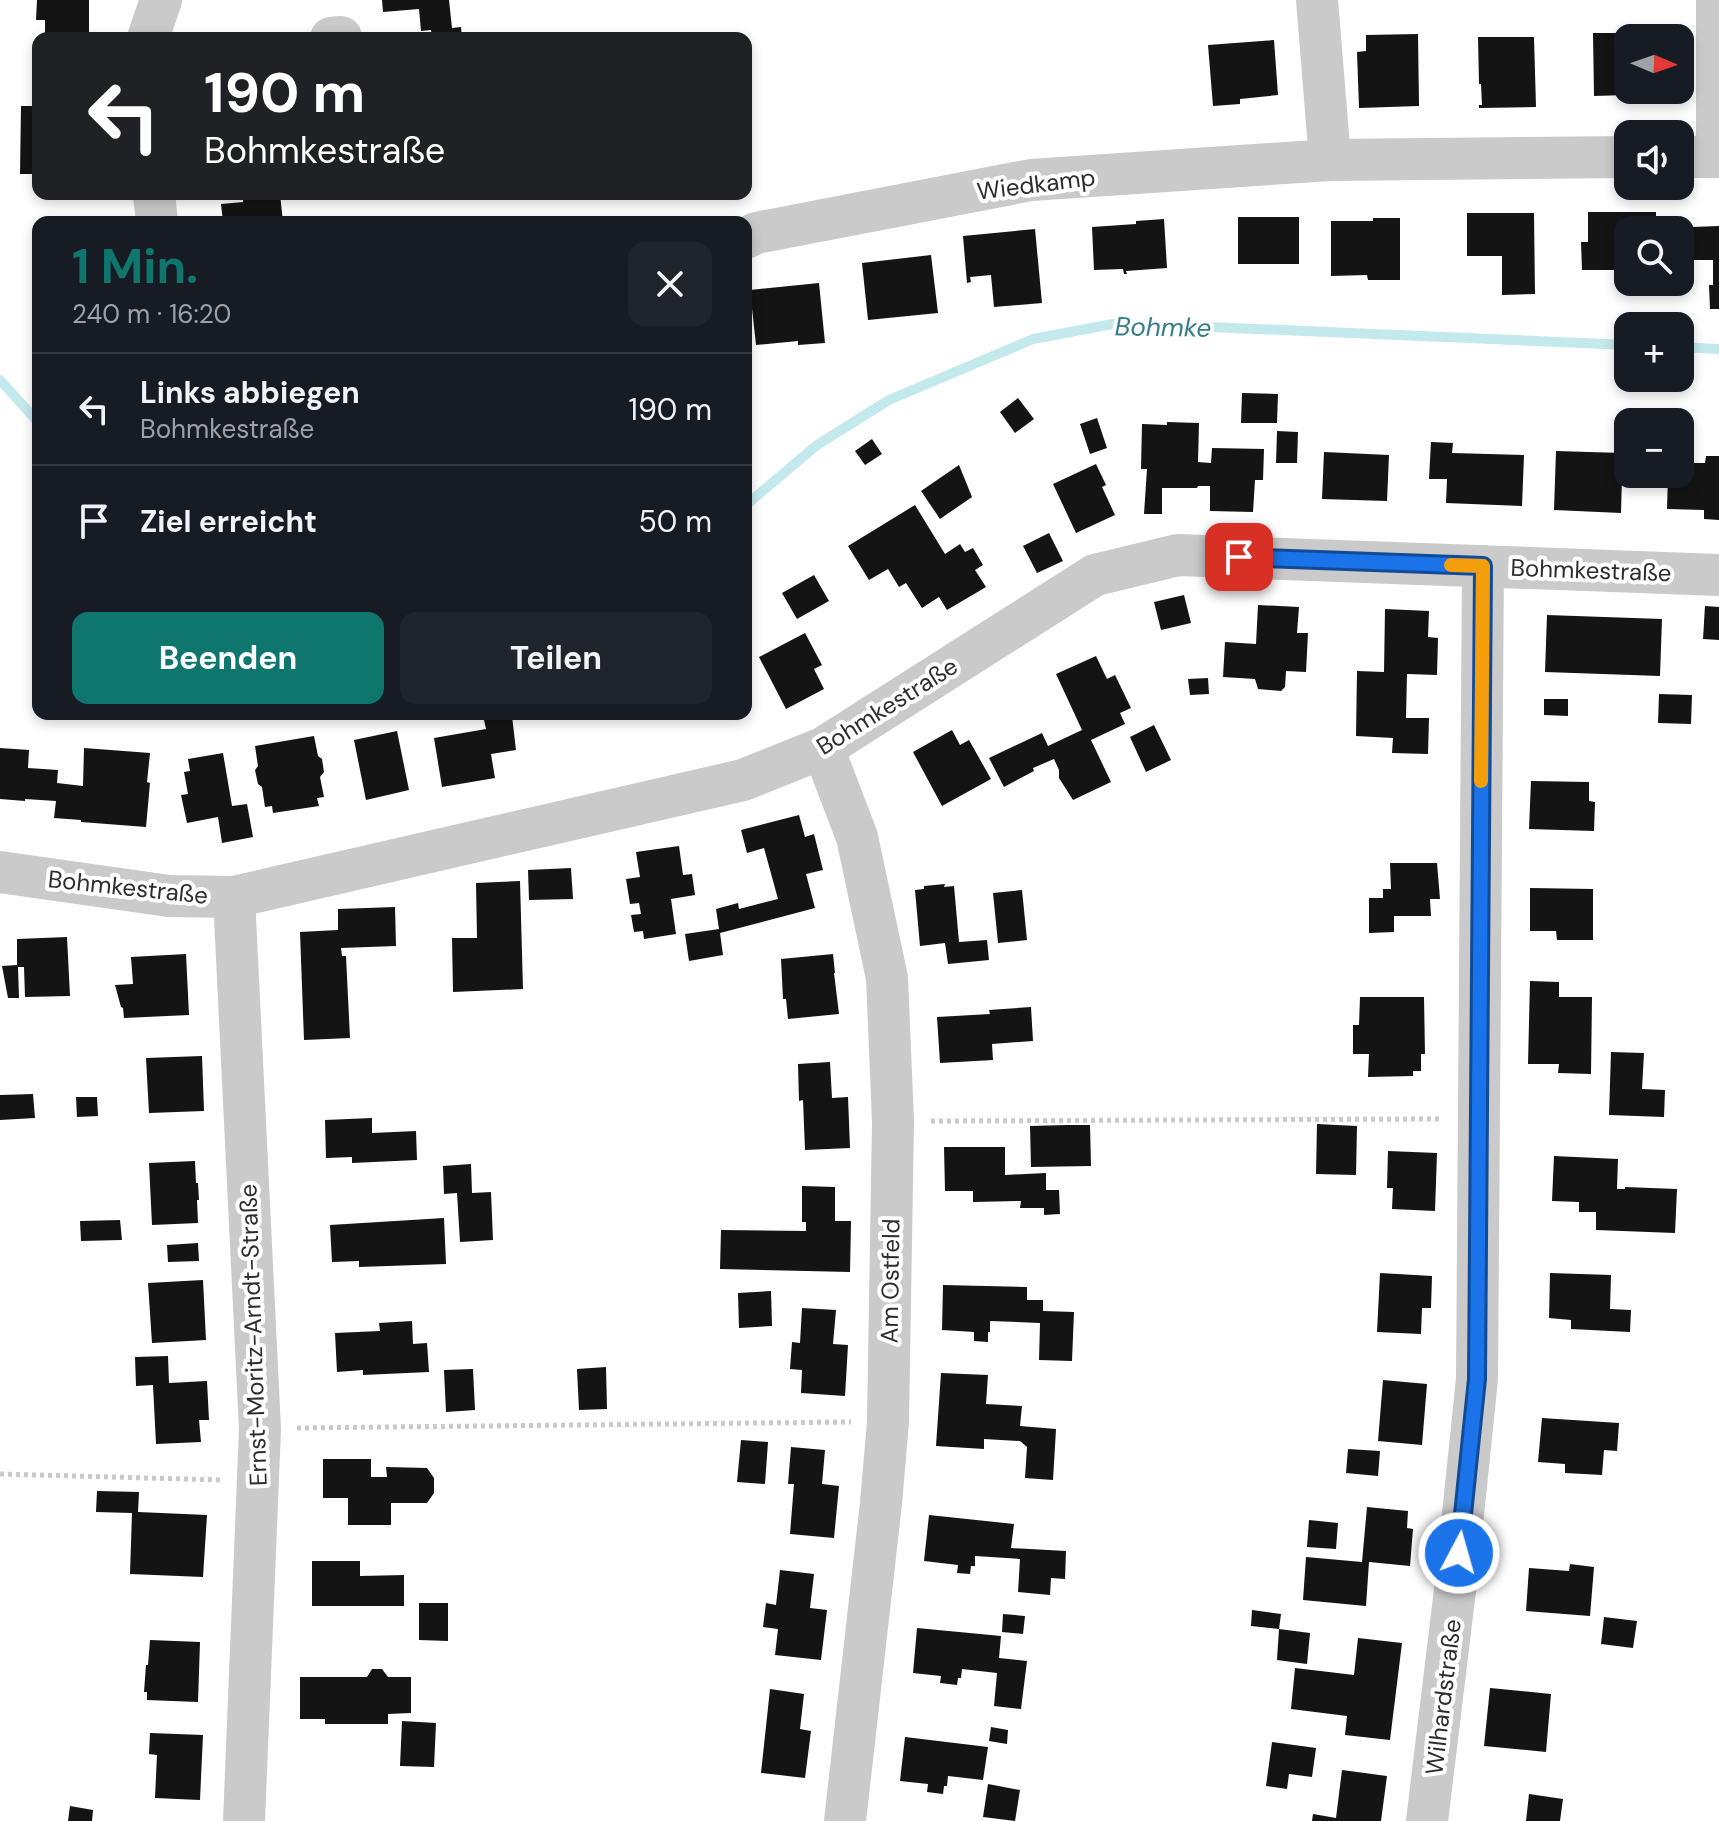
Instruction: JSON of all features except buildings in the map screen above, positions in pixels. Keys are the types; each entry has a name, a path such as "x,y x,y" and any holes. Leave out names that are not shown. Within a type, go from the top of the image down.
{"street":[{"path":"150,32 161,0"},
{"path":"1317,0 1330,160"},
{"path":"1694,157 1717,157 1717,0"},
{"name":"Wiedkamp","path":"752,235 1031,180 1330,160 1614,157"},
{"name":"Bohmkestraße","path":"0,872 169,896 234,897 743,780 823,748 1095,575 1178,555 1719,575"},
{"name":"Wilhardstraße","path":"1427,1821 1477,1379 1483,566"},
{"name":"Am Ostfeld","path":"823,748 857,837 887,978 893,1121 888,1422 845,1821"},
{"name":"Ernst-Moritz-Arndt-Straße","path":"234,897 260,1429 244,1821"}],"path":[{"path":"893,1121 1478,1119"},
{"path":"260,1429 888,1422"},
{"path":"0,1474 259,1481"}],"waterway":[{"name":"Bohmke","path":"752,500 817,445 889,400 1033,339 1118,323 1614,344"},
{"name":"Bohmke","path":"1694,348 1719,349"},
{"name":"Bohmke","path":"0,380 32,415"}],"slow traffic":[{"path":"1451,565 1483,566 1481,781"}],"route":[{"path":"1239,557 1483,566 1477,1379 1459,1553"}]}
